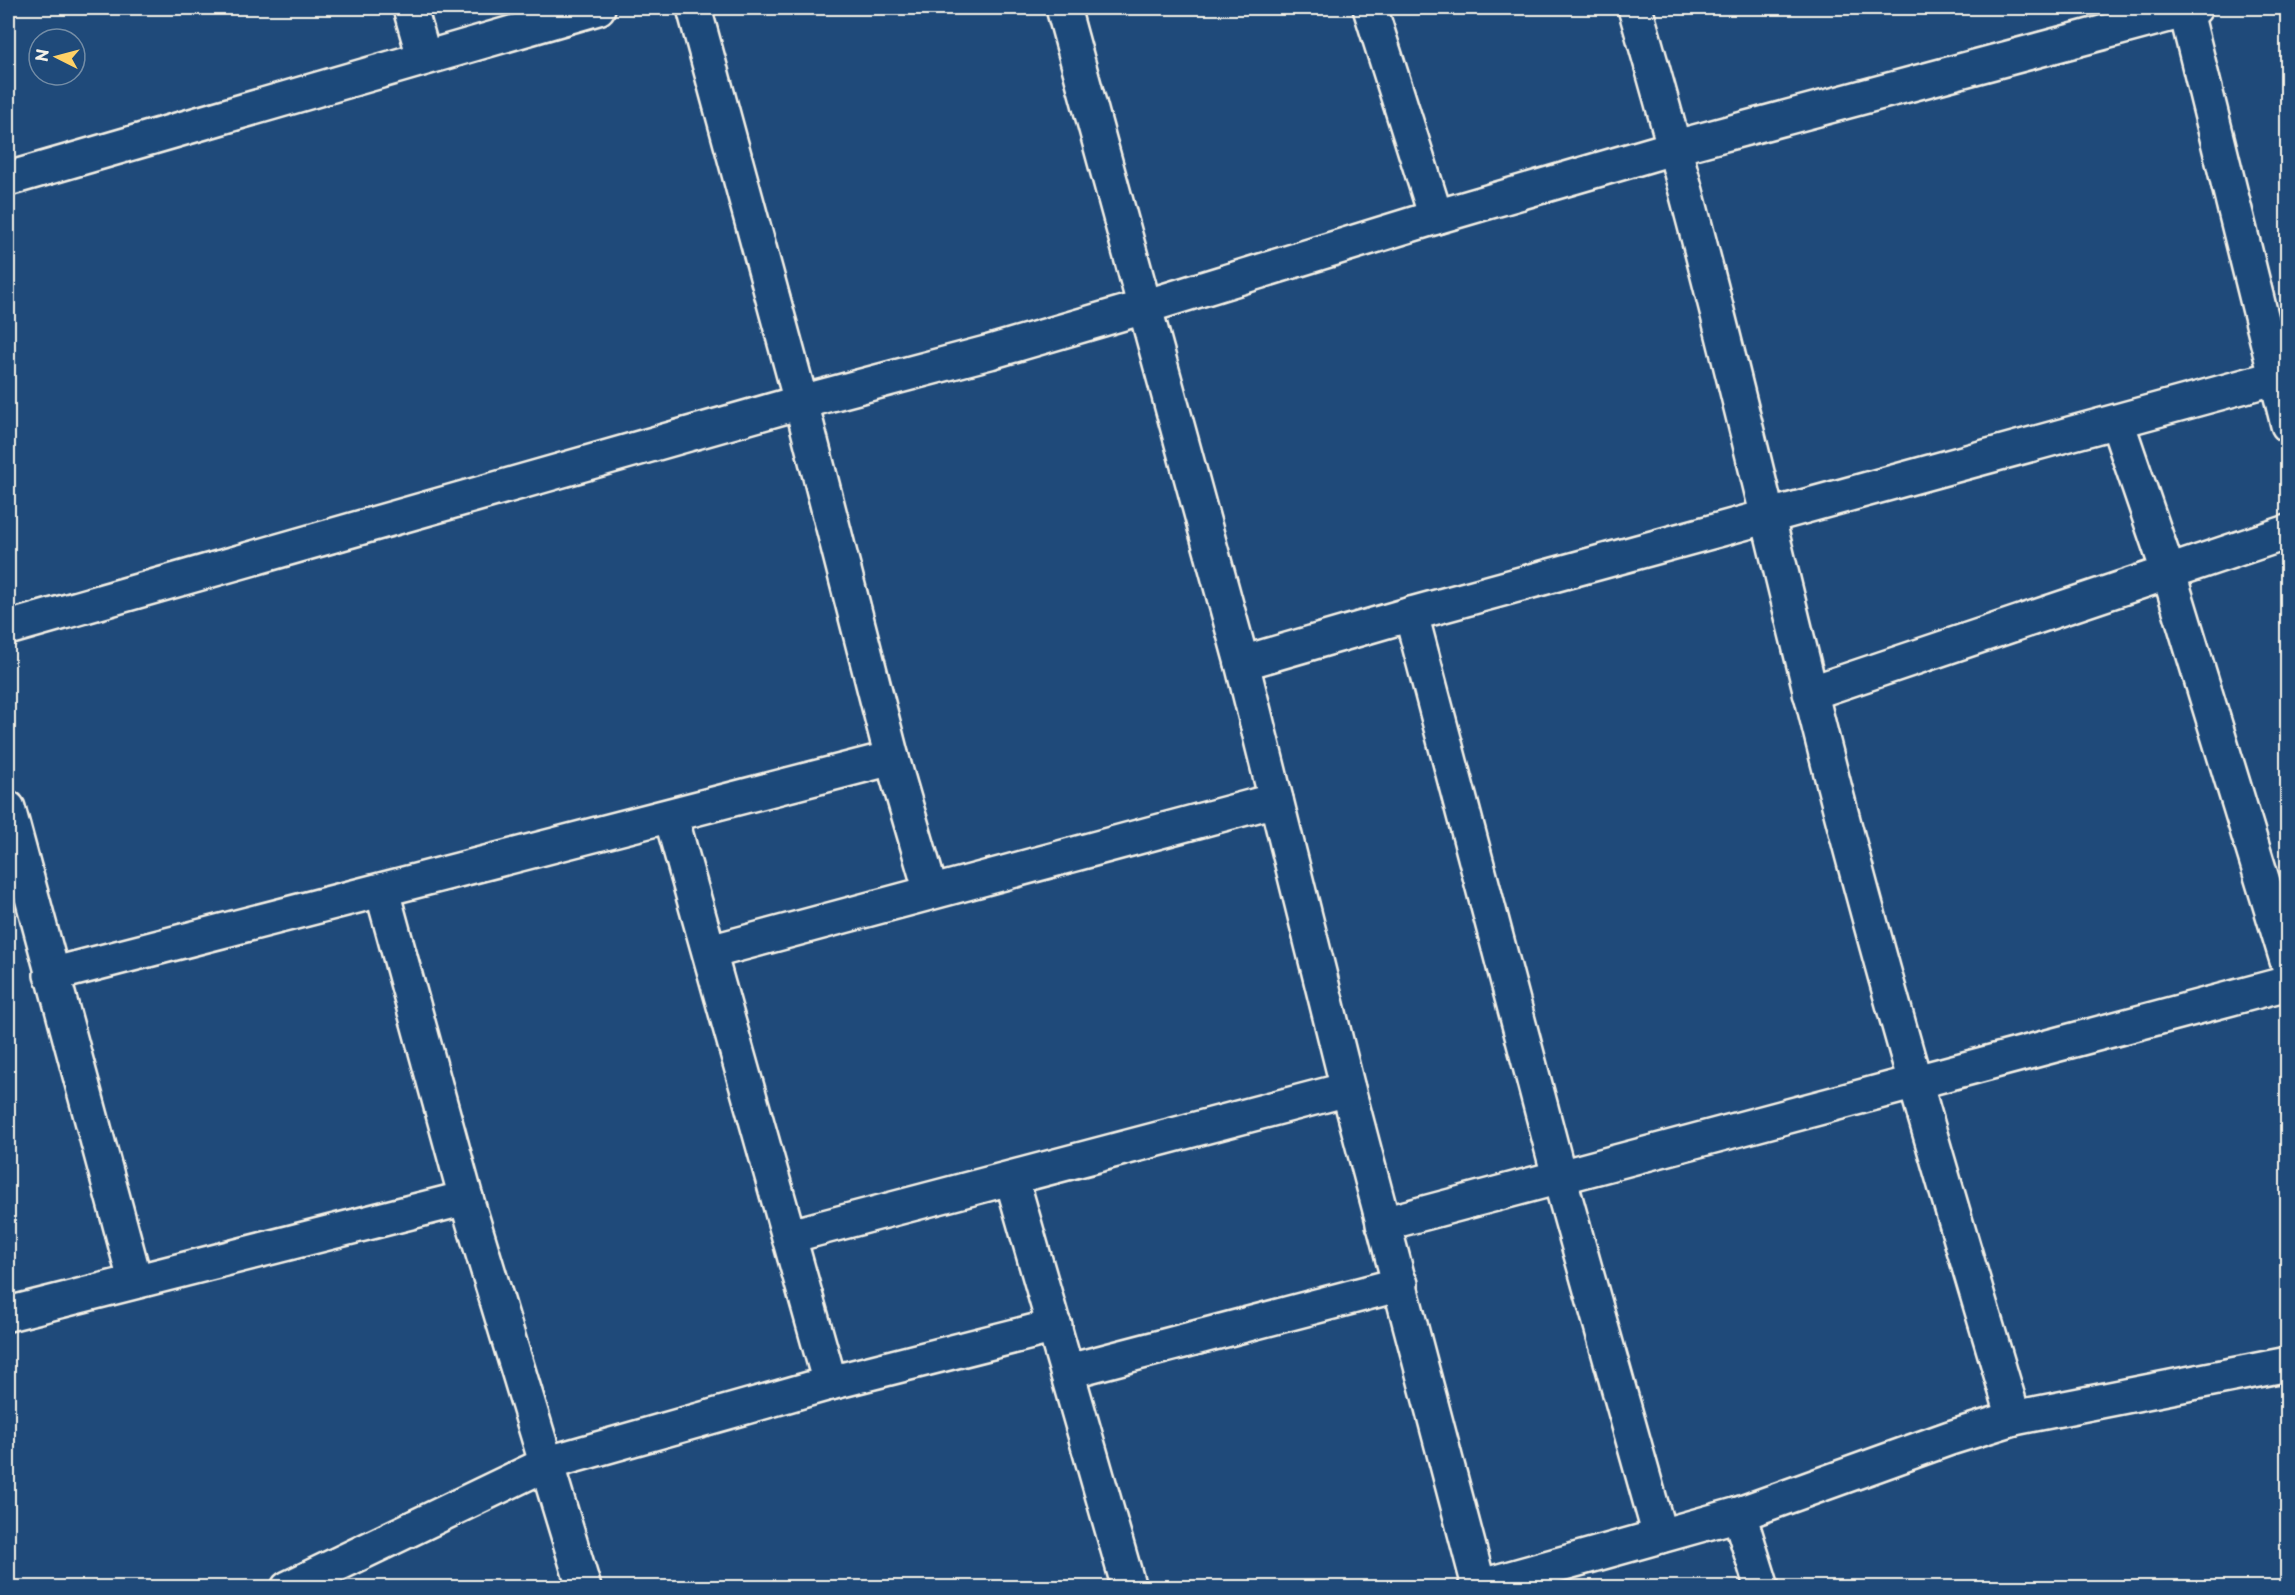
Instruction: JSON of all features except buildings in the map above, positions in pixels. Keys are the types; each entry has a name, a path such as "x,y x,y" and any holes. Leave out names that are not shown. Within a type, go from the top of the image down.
{"street":[{"path":"410,8 424,57"},
{"path":"8,179 598,8"},
{"path":"694,8 801,402 892,758 931,892"},
{"path":"1063,8 1242,663 1348,1089 1401,1284 1477,1587 1739,1514 1950,1438 2014,1418 2288,1364"},
{"path":"1370,8 1436,216"},
{"path":"1635,8 1676,147 1769,517 1810,693 1914,1084 2014,1418"},
{"path":"8,628 801,402 1144,308 1436,216 1676,147 2189,8 2274,378 2288,425"},
{"path":"1242,663 1411,614 2274,378"},
{"path":"2116,422 2169,574 2288,964"},
{"path":"1810,693 2169,574 2288,532"},
{"path":"1411,614 1559,1176 1660,1536"},
{"path":"51,975 671,817 892,758"},
{"path":"710,952 1276,800"},
{"path":"8,808 51,975 135,1280"},
{"path":"671,817 830,1383"},
{"path":"382,891 466,1198 584,1587"},
{"path":"1383,1224 2288,983"},
{"path":"790,1236 1011,1180 1348,1089"},
{"path":"1011,1180 1069,1371 1129,1587"},
{"path":"8,1314 466,1198"},
{"path":"1069,1371 1401,1284"},
{"path":"288,1587 548,1463 830,1383 1055,1326"},
{"path":"1739,1514 1762,1587"}]}
